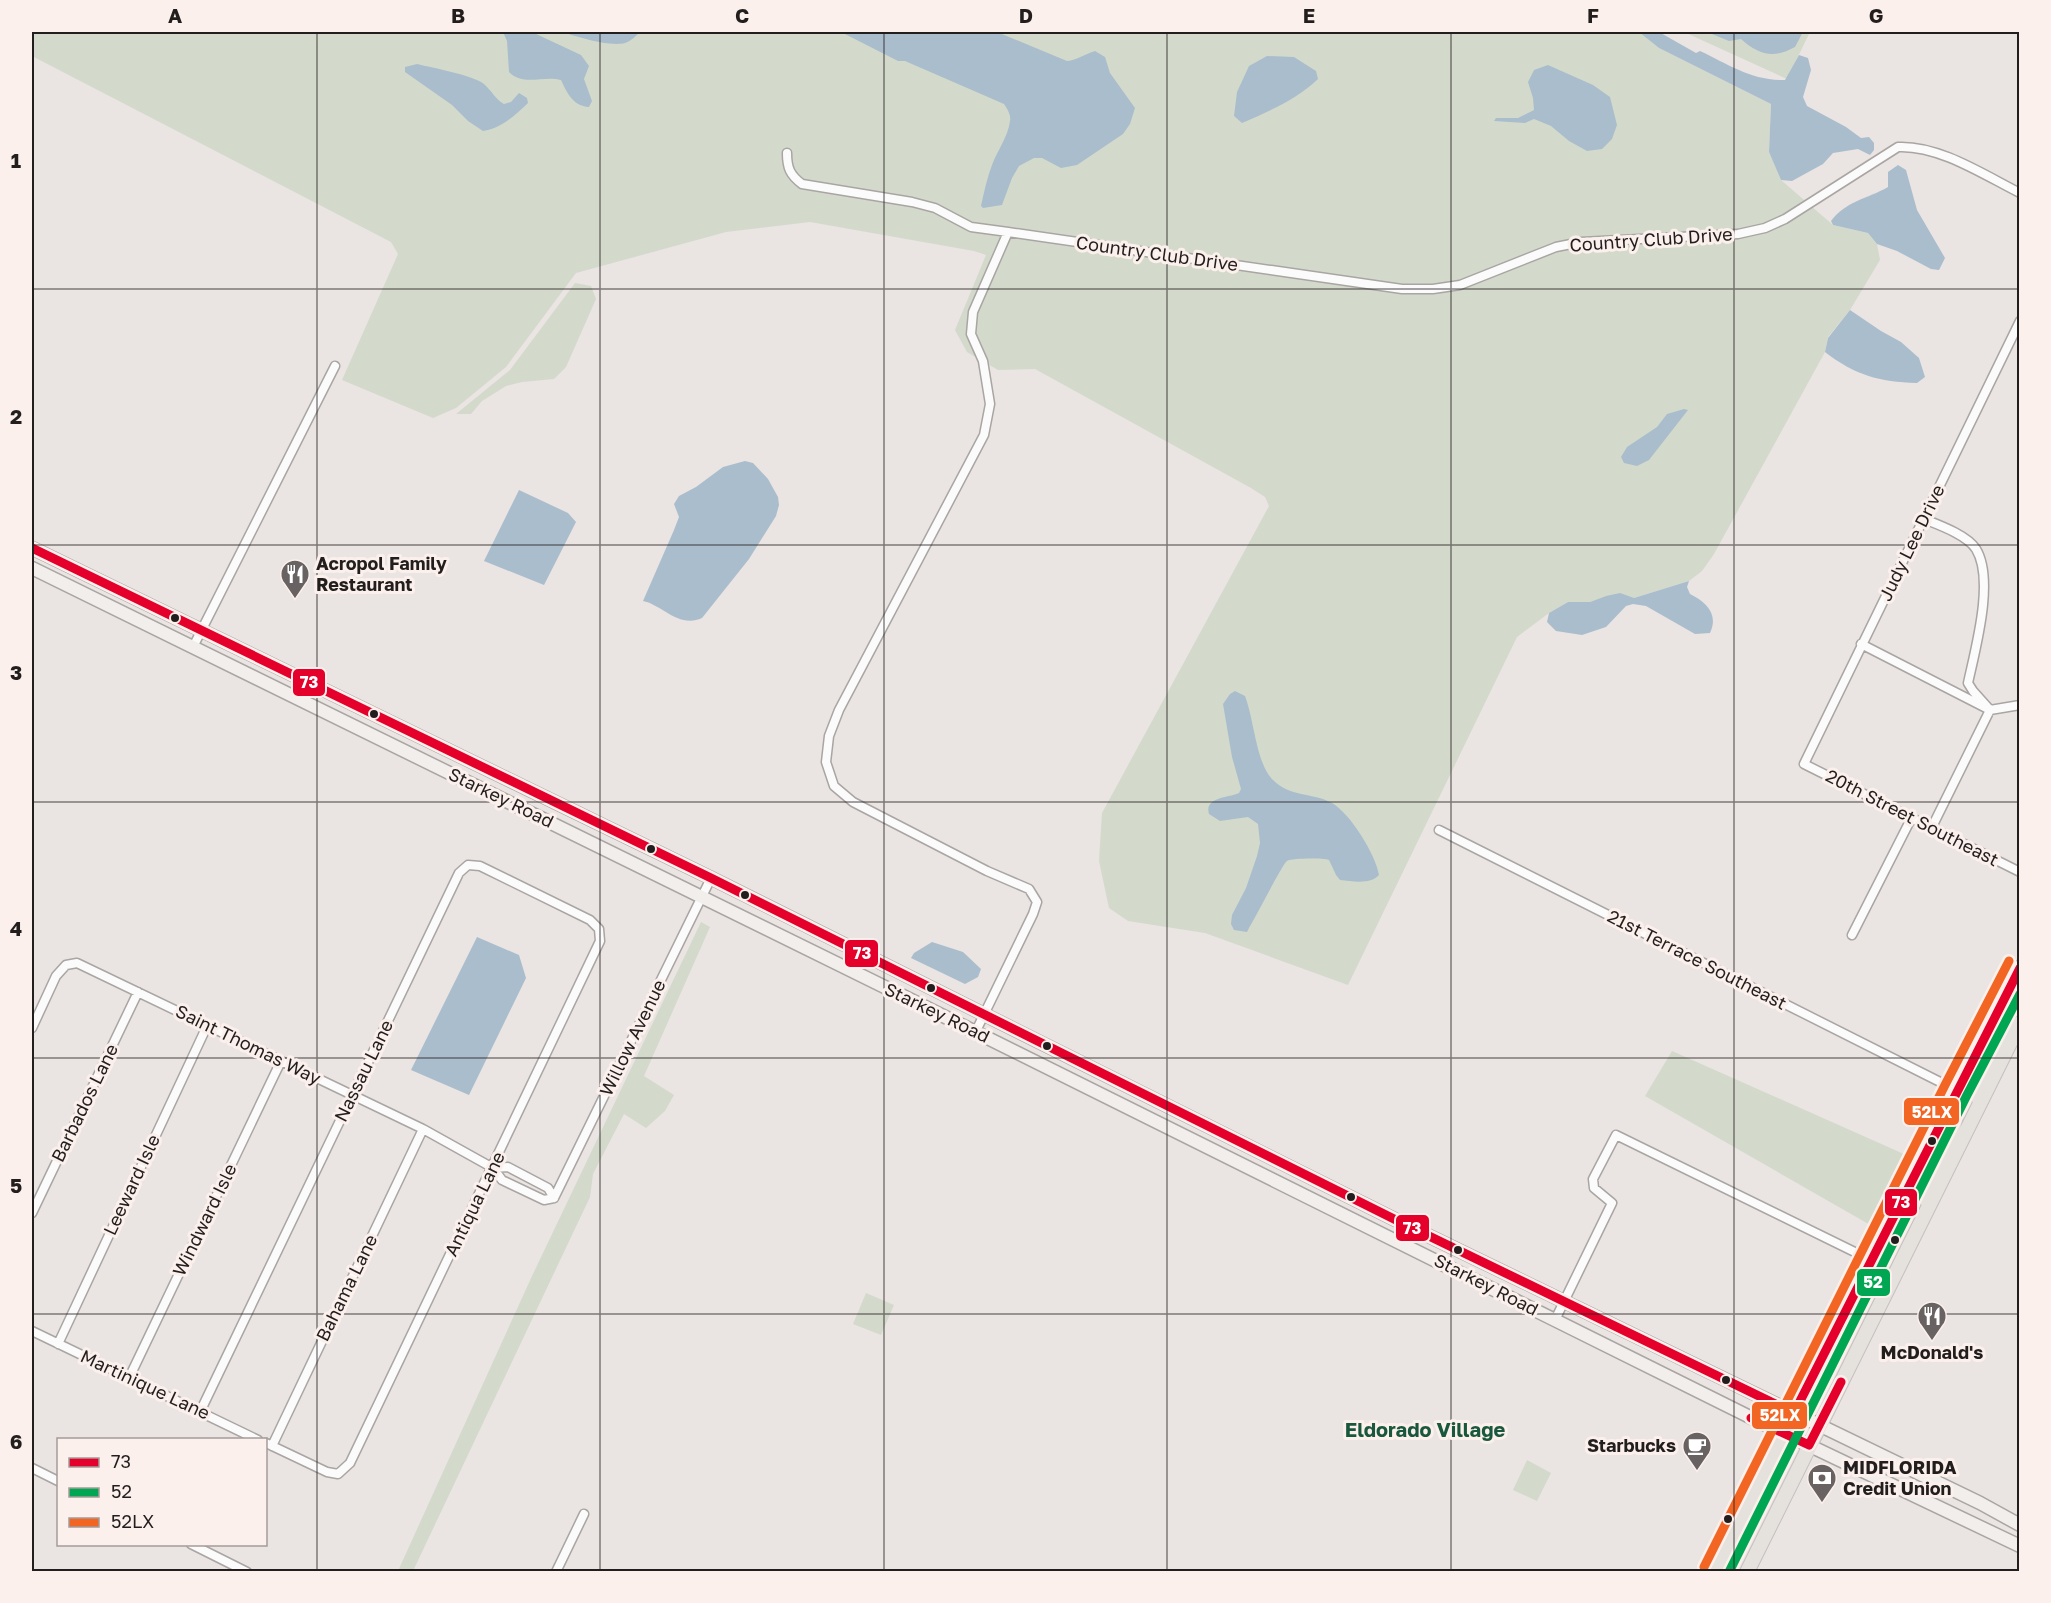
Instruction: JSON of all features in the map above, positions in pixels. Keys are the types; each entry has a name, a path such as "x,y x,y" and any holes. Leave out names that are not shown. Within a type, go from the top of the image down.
{"main road":[{"name":"Starkey Road","path":"32,548 711,878 1396,1220 1980,1503 2019,1525"},
{"name":"Starkey Road","path":"32,568 976,1032 1784,1433 2019,1546"},
{"path":"1715,1572 2019,967"},
{"path":"1980,1104 1978,1088 1981,1074 2004,1024 2012,982"},
{"path":"1747,1572 2019,1023"},
{"path":"1922,1220 1930,1178 1956,1121 1958,1105 1956,1090"}],"street":[{"name":"Country Club Drive","path":"787,153 787,167 792,177 802,184 912,201 935,208 971,227 1402,289 1433,290 1460,285 1556,247 1581,242 1738,234 1765,228 1785,219 1898,147 1914,146 1930,151 1965,165 2019,193"},
{"path":"976,1032 1034,914 1037,902 1029,890 853,802 834,786 826,762 829,736 839,710 984,435 990,404 983,361 971,334 973,312 1008,232"},
{"name":"Judy Lee Drive","path":"1804,764 2019,321"},
{"path":"193,647 335,366"},
{"path":"1924,519 1950,528 1976,548 1984,577 1983,597 1968,683 1990,710"},
{"path":"1861,644 1990,710 2019,705"},
{"path":"1932,827 1990,710"},
{"name":"20th Street Southeast","path":"1804,764 2019,872"},
{"path":"1852,935 1912,817"},
{"name":"21st Terrace Southeast","path":"1439,830 1956,1090"},
{"name":"Nassau Lane","path":"200,1412 459,873 468,865 480,866 590,920 599,929"},
{"name":"Willow Avenue","path":"554,1198 711,878"},
{"name":"Antiqua Lane","path":"269,1444 327,1472 338,1474 350,1463 600,941 599,929"},
{"name":"Saint Thomas Way","path":"32,1028 56,976 66,965 77,963 423,1129 493,1168 508,1167 548,1188 554,1198"},
{"name":"Barbados Lane","path":"32,1213 138,992"},
{"name":"Leeward Isle","path":"58,1344 207,1026"},
{"name":"Windward Isle","path":"129,1378 281,1061"},
{"name":"Bahama Lane","path":"269,1444 423,1129"},
{"path":"1555,1320 1612,1203 1594,1188 1593,1179 1616,1135 1870,1260"},
{"path":"493,1168 502,1180 544,1200 554,1198"},
{"name":"Martinique Lane","path":"32,1331 254,1438"},
{"path":"32,1468 57,1480"},
{"path":"556,1572 584,1514"},
{"path":"193,1546 247,1572"}],"green space":[{"path":"32,32 1640,32 1659,48 1771,104 1769,152 1781,180 1833,225 1868,233 1877,244 1880,260 1850,310 1828,337 1825,352 1714,554 1702,571 1689,581 1634,598 1606,596 1590,602 1568,602 1517,637 1348,985 1205,933 1128,921 1109,908 1099,861 1102,813 1269,506 1265,497 1251,488 1035,369 998,370 967,352 955,330 986,255 810,222 726,232 576,273 506,367 456,408 433,418 342,380 398,254 391,242 32,56"},
{"path":"1684,32 1810,32 1787,79"},
{"path":"575,283 591,286 596,299 566,367 554,379 506,386 482,401 471,414 456,414 510,370"},
{"path":"701,922 710,927 644,1076 674,1095 665,1111 646,1128 624,1114 593,1174 590,1197 413,1571 398,1571 532,1276"},
{"path":"1672,1051 1915,1159 1879,1230 1645,1096"},
{"path":"866,1293 894,1305 881,1335 853,1324"},
{"path":"1527,1460 1551,1473 1537,1501 1513,1490"}],"water":[{"path":"503,32 534,33 581,55 589,66 584,79 592,101 589,107 575,101 568,94 561,80 527,80 509,72 507,41"},
{"path":"563,32 640,32 625,43 611,44"},
{"path":"841,32 997,32 1067,61 1095,51 1105,57 1110,73 1135,108 1130,124 1123,134 1077,165 1061,168 1042,158 1034,158 1019,166 1002,205 983,208 981,206 989,175 1009,127 1010,117 1004,104 905,61 898,61"},
{"path":"1639,32 1659,32 1696,53 1700,51 1751,75 1773,80 1785,80 1799,55 1808,58 1811,70 1803,97 1807,106 1846,127 1861,138 1869,137 1874,143 1874,150 1870,155 1858,149 1833,153 1823,164 1792,181 1781,180 1769,152 1771,104 1659,48"},
{"path":"1707,32 1803,32 1795,47 1780,53 1766,54 1754,49 1741,39 1729,41"},
{"path":"1267,56 1294,57 1316,71 1318,79 1291,99 1242,123 1234,116 1237,92 1249,66"},
{"path":"417,64 479,81 504,104 511,102 519,93 527,98 528,103 502,124 483,131 468,121 452,105 405,72 405,67"},
{"path":"1548,65 1593,85 1610,97 1617,125 1612,139 1602,149 1587,151 1569,141 1551,126 1534,119 1525,123 1494,121 1496,118 1518,118 1534,110 1528,82 1534,70"},
{"path":"1898,165 1906,170 1917,210 1945,258 1939,270 1931,269 1897,251 1877,244 1868,233 1833,225 1831,221 1843,209 1888,187 1888,172"},
{"path":"1850,310 1901,342 1919,358 1925,377 1917,383 1879,379 1857,372 1825,352 1828,338"},
{"path":"1688,410 1649,460 1637,466 1624,463 1621,457 1627,447 1657,427 1667,414"},
{"path":"745,461 753,463 768,479 778,497 779,505 776,516 749,559 702,618 694,621 678,618 643,601 679,517 674,504 679,496 696,487 723,467"},
{"path":"519,490 568,513 576,522 544,585 484,561"},
{"path":"1689,581 1687,587 1690,594 1706,605 1712,614 1710,633 1695,634 1646,606 1633,604 1626,606 1606,627 1582,635 1556,631 1547,622 1549,613 1568,602 1590,602 1620,593 1634,598"},
{"path":"1235,691 1245,696 1262,762 1272,779 1286,789 1324,800 1339,808 1361,835 1373,857 1379,875 1366,881 1340,880 1329,860 1295,859 1287,861 1247,932 1234,930 1231,924 1232,915 1246,888 1257,856 1260,843 1258,824 1248,817 1220,821 1209,814 1208,808 1213,801 1239,793 1241,789 1232,757 1223,704"},
{"path":"477,937 519,955 526,978 469,1095 411,1070"},
{"path":"932,942 963,952 981,969 978,977 965,984 911,958 914,953"}],"transit line":[{"name":"73","path":"32,548 711,878 1396,1220 1794,1413 2020,968"},
{"name":"52LX","path":"1704,1567 2009,961"},
{"name":"52","path":"1729,1572 1967,1095 2020,994"},
{"name":"73","path":"1751,1418 1809,1445 1841,1382"}],"place":[{"name":"Acropol Family Restaurant","path":"295,600"},
{"name":"McDonald's","path":"1932,1342"},
{"name":"Starbucks","path":"1697,1472"},
{"name":"MIDFLORIDA Credit Union","path":"1822,1504"}],"district":[{"name":"Eldorado Village","path":"1425,1430"}]}
